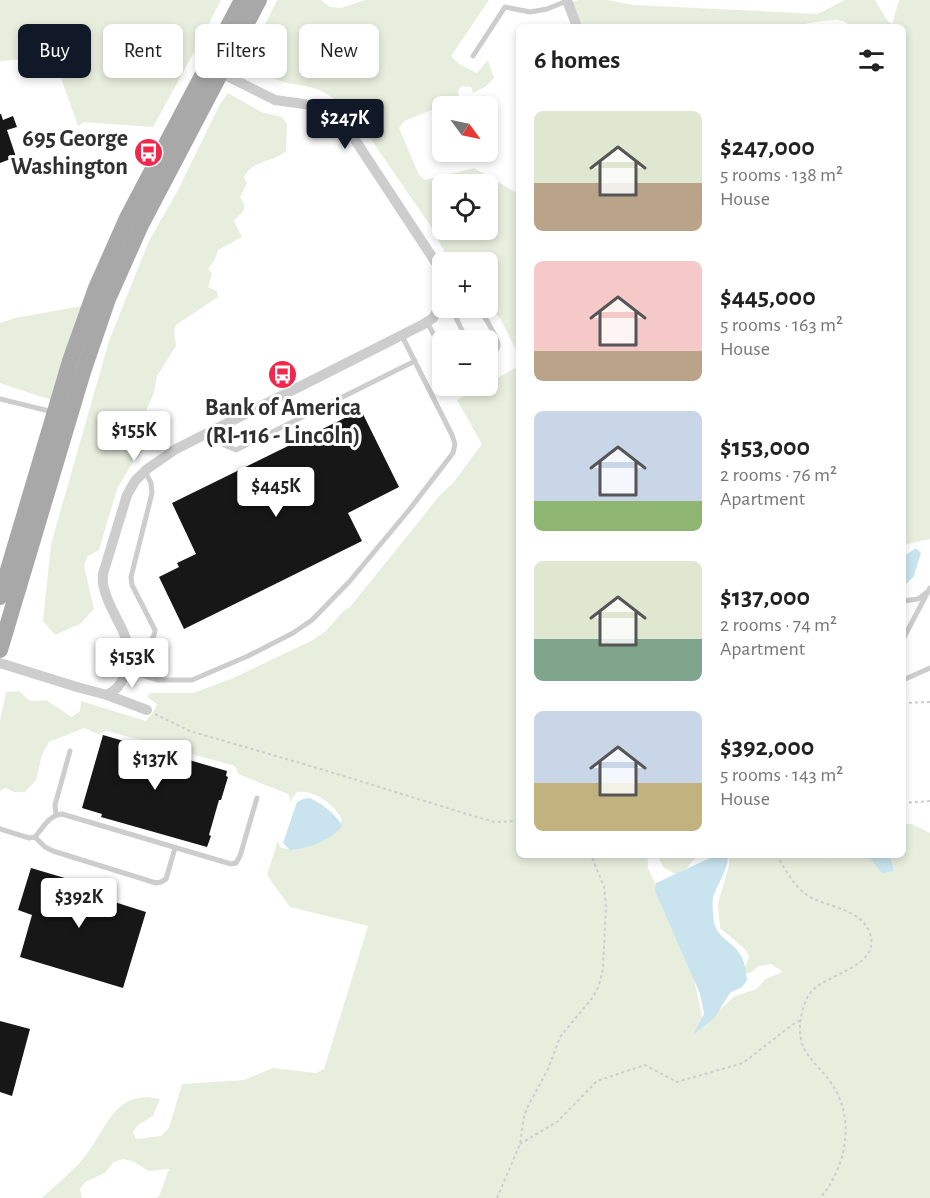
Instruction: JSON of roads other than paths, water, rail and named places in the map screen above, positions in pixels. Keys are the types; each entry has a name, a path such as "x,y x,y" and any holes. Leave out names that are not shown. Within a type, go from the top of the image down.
{"main road":[{"path":"232,24 242,0"},
{"path":"243,24 259,0"},
{"path":"0,597 5,566 82,324 111,252 132,208 209,78"},
{"path":"0,650 104,308 210,78"}],"street":[{"path":"567,0 576,24"},
{"path":"232,78 275,100 325,107 340,117 432,257"},
{"path":"107,695 117,690 126,670 129,651 126,636 103,586 103,573 127,495 135,481 161,458 176,449 434,318"},
{"path":"0,663 107,695 147,710"}],"lane":[{"path":"473,56 505,7 530,12 547,9 567,0"},
{"path":"426,322 432,332"},
{"path":"126,670 158,680 192,680 248,656 293,633 312,620 349,582 410,510 453,453 455,444 402,335"},
{"path":"215,429 224,445 236,450 415,361"},
{"path":"0,399 54,412"},
{"path":"129,651 151,641 155,635 155,630 132,585 131,577 152,493 151,483 145,471"},
{"path":"906,601 918,599 930,589"},
{"path":"906,633 930,589"},
{"path":"906,679 930,668"},
{"path":"56,814 55,805 70,751"},
{"path":"0,829 29,838 35,837 51,818 56,814 62,814 228,863 236,863 257,798"},
{"path":"35,837 53,851 156,883 166,879 175,848"}],"water":[{"path":"916,548 921,553 914,576 906,584 906,555"},
{"path":"310,798 328,809 342,826 337,832 318,843 290,850 283,843 297,802"},
{"path":"710,858 728,858 713,898 714,922 722,936 740,954 747,980 742,987 730,993 715,1017 693,1035 704,1014 700,994 655,891 656,883"},
{"path":"867,858 891,858 894,871 882,873"}],"place":[{"name":"695 George Washington","path":"149,153"},
{"name":"Bank of America (RI-116 - Lincoln)","path":"283,375"}]}
